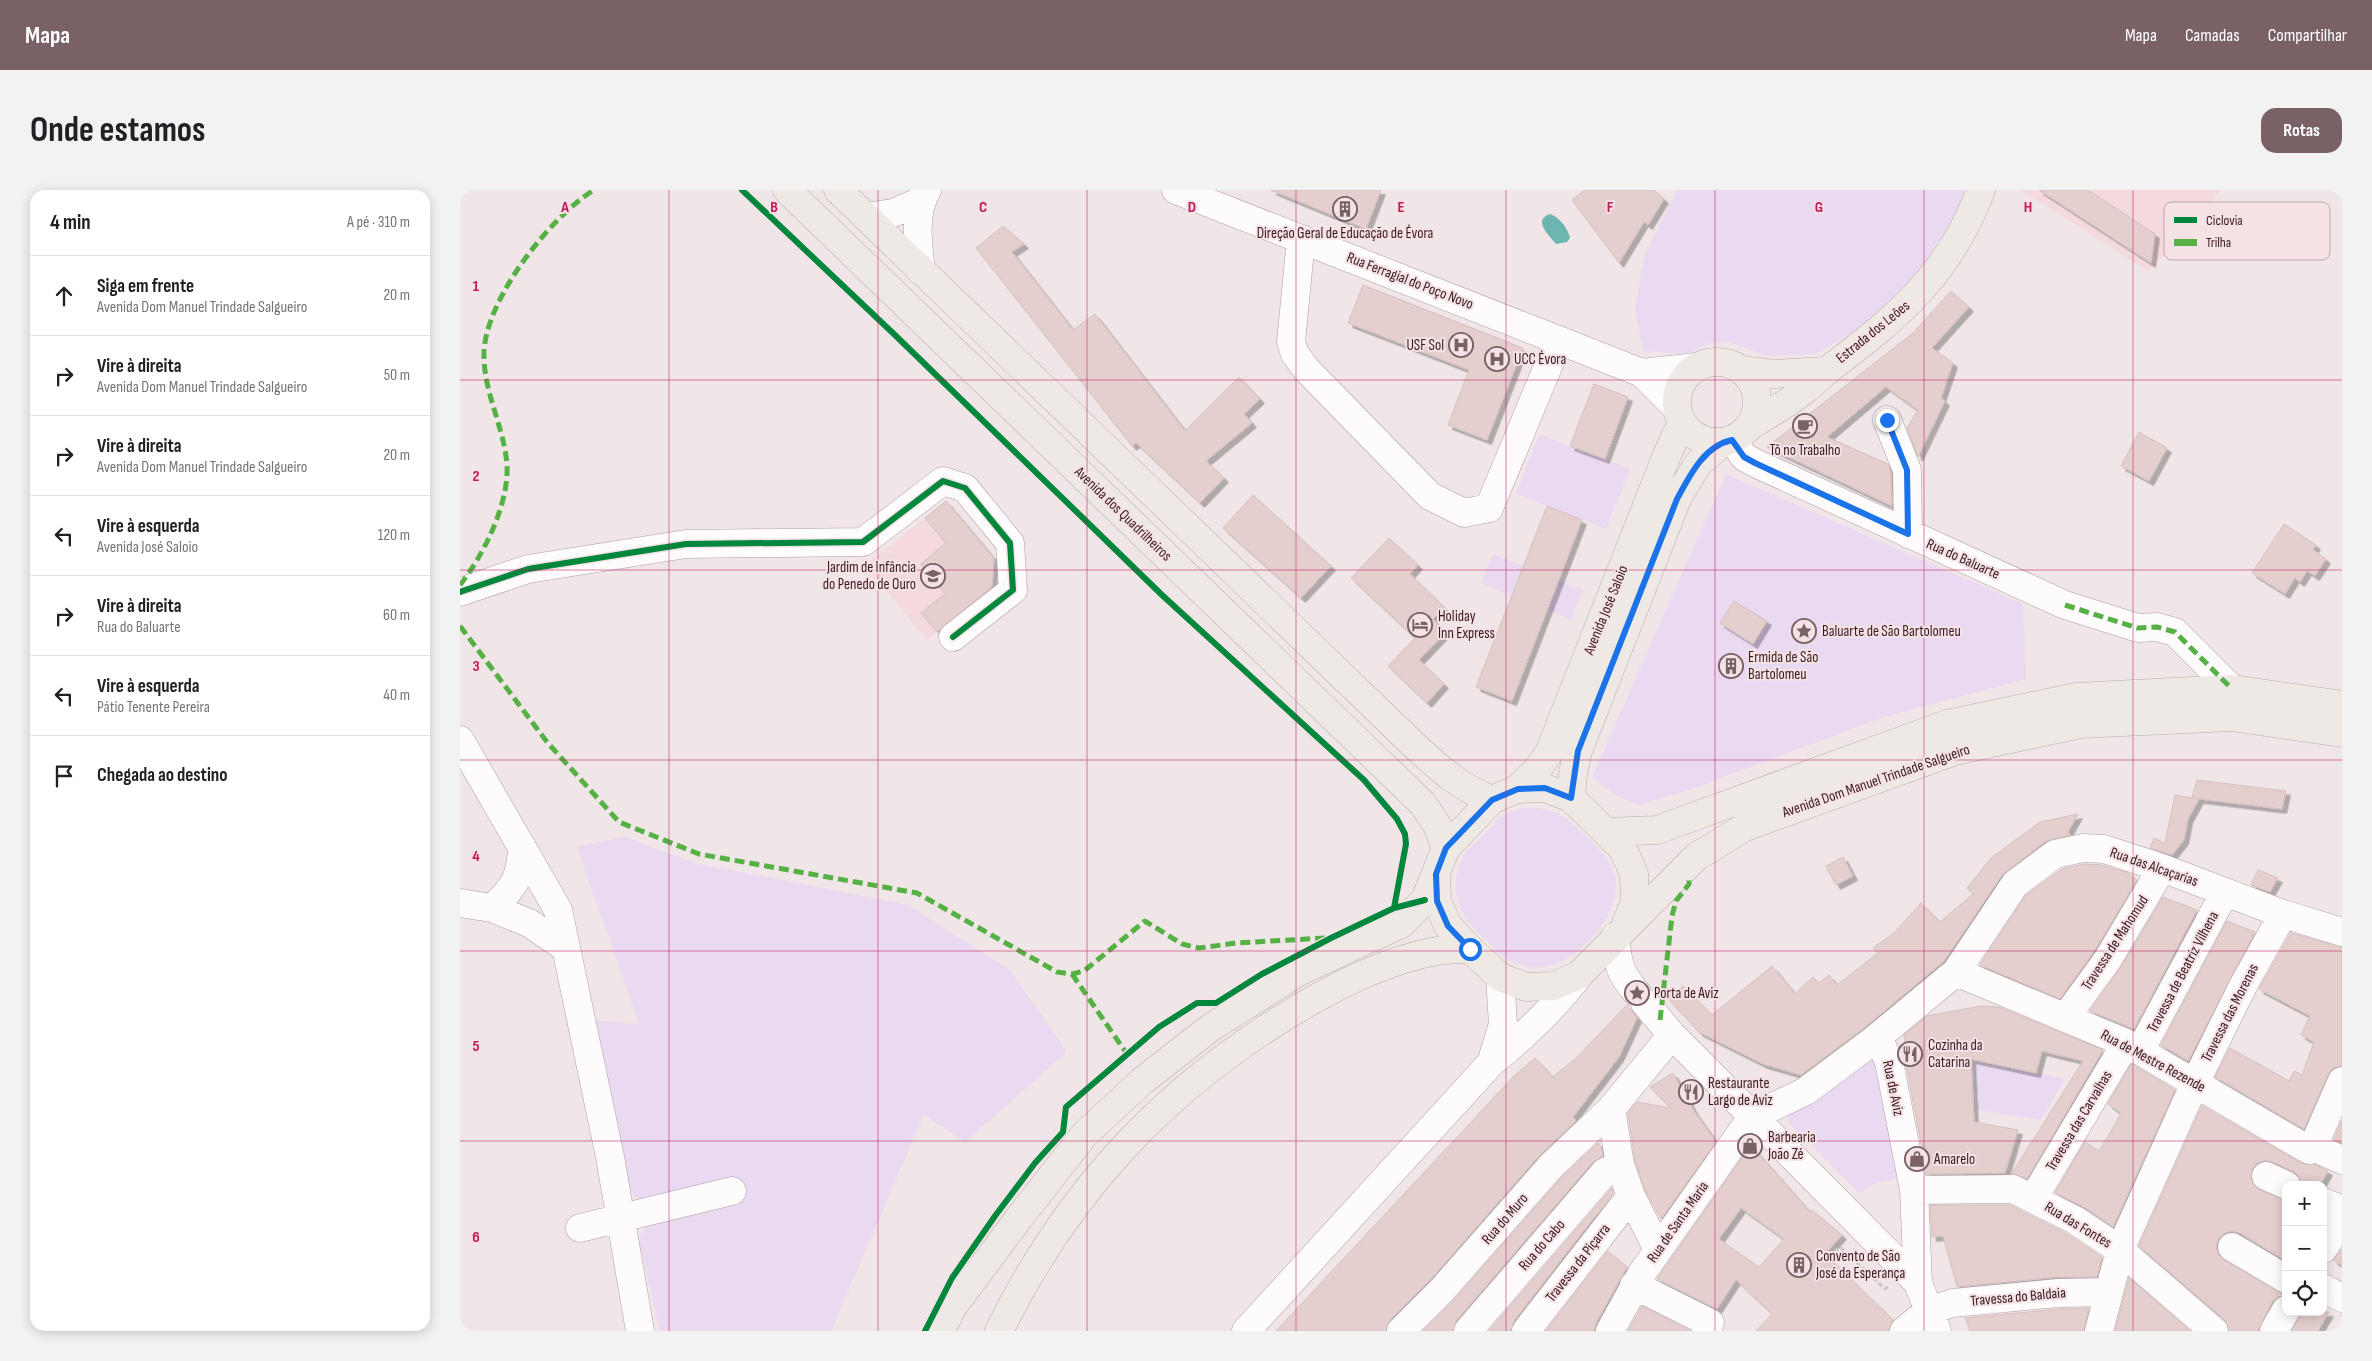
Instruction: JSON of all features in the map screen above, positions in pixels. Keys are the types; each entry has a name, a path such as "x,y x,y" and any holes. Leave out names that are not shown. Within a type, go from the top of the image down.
{"main road":[{"name":"Avenida dos Quadrilheiros","path":"787,190 1423,804 1437,825 1446,848"},
{"path":"838,190 1449,778 1470,791 1492,800"},
{"name":"Estrada dos Leões","path":"1735,436 1806,390 1825,371 1892,319 1923,289 1952,251 1972,215 1981,190"},
{"path":"1742,370 1752,382 1757,397 1756,412 1735,436 1707,441 1693,434 1680,415 1678,392 1685,378 1697,367 1712,362 1728,363 1742,370 1774,374 1825,371"},
{"name":"Avenida José Saloio","path":"1518,789 1537,770 1549,753 1664,464 1680,415"},
{"name":"Avenida José Saloio","path":"1571,798 1578,751 1677,499 1697,464 1735,436"},
{"name":"Avenida Dom Manuel Trindade Salgueiro","path":"1606,832 1657,830 1948,724 2076,697 2232,689 2342,705"},
{"name":"Avenida Dom Manuel Trindade Salgueiro","path":"1620,932 1635,902 1634,874 1623,849 1571,798 1545,788 1518,789 1492,800 1446,848 1436,874 1437,901 1448,926 1500,977 1526,987 1553,986 1579,975 1696,857 1745,827 1955,751 2080,724 2221,717 2342,733"},
{"path":"941,1331 952,1308 1019,1218 1084,1136 1141,1082 1210,1028 1257,997 1300,971 1384,934 1401,924 1425,900 1436,874"},
{"path":"999,1331 1019,1290 1094,1179 1127,1142 1197,1077 1241,1045 1306,1004 1361,976 1437,951 1470,949"},
{"path":"962,1331 1019,1218"}],"street":[{"name":"Rua Ferragial do Poço Novo","path":"1176,190 1642,373"},
{"path":"866,217 893,213 924,196"},
{"path":"921,271 917,232 924,196"},
{"path":"1301,239 1291,342 1295,354 1306,368 1430,496 1464,513 1489,508 1559,340"},
{"path":"1642,373 1697,367"},
{"path":"1642,373 1680,415"},
{"path":"1887,420 1907,470 1908,534"},
{"name":"Rua do Baluarte","path":"1735,436 1744,457 1755,463 2065,605 2138,628 2157,627 2175,632 2232,689"},
{"path":"460,592 528,570 686,544 863,542 943,481 965,488 1010,543 1013,590 953,637"},
{"path":"460,740 558,910 622,1218 640,1331"},
{"path":"492,908 509,893 522,868 522,848"},
{"name":"Rua das Alcaçarias","path":"1874,1040 1956,972 2015,884 2055,854 2083,848 2104,849 2162,868 2283,914 2342,932"},
{"name":"Travessa de Mahomud","path":"2066,1017 2108,959 2162,868"},
{"name":"Travessa de Beatriz Vilhena","path":"2133,1047 2225,892"},
{"path":"460,903 492,908 529,923 566,948"},
{"name":"Travessa das Morenas","path":"2099,1331 2120,1250 2195,1083 2244,984 2283,914"},
{"name":"Rua de Aviz","path":"1620,932 1618,961 1622,975 1672,1036 1918,1283"},
{"name":"Rua de Mestre Rezende","path":"1956,972 2133,1047 2309,1150 2313,1148 2342,1160"},
{"path":"1246,1331 1491,1063 1528,1031 1564,995 1579,975"},
{"path":"1491,1063 1503,1024 1500,977"},
{"name":"Rua do Muro","path":"1401,1331 1442,1290 1550,1166 1611,1109 1672,1036"},
{"name":"Rua de Aviz","path":"1752,1117 1801,1094 1874,1040 1882,1048 1889,1062 1914,1190 1918,1283 1933,1321"},
{"name":"Travessa das Carvalhas","path":"2033,1199 2133,1047"},
{"path":"2313,1148 2342,1081"},
{"path":"1611,1109 1620,1165 1631,1196 1658,1250"},
{"name":"Rua de Santa Maria","path":"1610,1331 1634,1285 1752,1117"},
{"name":"Rua do Cabo","path":"1468,1331 1605,1172 1620,1165"},
{"name":"Rua das Fontes","path":"1914,1190 2013,1189 2076,1220 2120,1250 2204,1327"},
{"path":"580,1228 732,1191"},
{"name":"Travessa da Piçarra","path":"1526,1331 1631,1196"},
{"path":"2327,1204 2342,1210"},
{"path":"2327,1243 2342,1220"},
{"path":"2232,1247 2282,1277"},
{"path":"1634,1285 1708,1327"},
{"path":"2327,1290 2342,1298"},
{"name":"Travessa do Baldaia","path":"1933,1321 1953,1303 2058,1293 2109,1292"},
{"path":"1904,1331 1933,1321"}],"path":[{"path":"1829,1258 1840,1247 1877,1282"}],"shaded area":[{"path":"1677,190 1964,190 1959,210 1914,279 1875,319 1816,354 1766,356 1730,342 1711,343 1685,354 1643,351 1635,309 1644,257"},
{"path":"2021,190 2221,190 2210,202 2164,202 2164,255 2149,272"},
{"path":"1539,434 1630,469 1606,529 1516,494"},
{"path":"1726,474 2023,604 2026,679 1884,717 1686,791 1638,805 1612,793 1592,777"},
{"name":"Jardim de Infância do Penedo de Ouro","path":"946,501 994,558 992,587 927,640 865,565"},
{"path":"1493,554 1583,590 1571,620 1481,583"},
{"path":"1521,808 1549,810 1556,812 1569,821 1602,853 1610,864 1615,876 1616,892 1611,909 1602,925 1590,940 1575,953 1559,962 1543,967 1519,965 1498,952 1474,928 1462,912 1456,893 1459,864 1464,855 1500,817"},
{"path":"624,837 699,864 908,905 1010,970 1067,1052 965,1142 924,1114 831,1331 660,1331 639,1240 646,1224 641,1200 628,1191 589,1020 639,1024 577,847"},
{"path":"1862,1058 1875,1061 1898,1179 1875,1183 1859,1193 1789,1123 1787,1115"},
{"path":"1974,1061 2065,1079 2041,1120 1977,1110"}],"water":[{"path":"1550,214 1560,220 1565,227 1570,238 1567,242 1556,244 1546,232 1542,220"}],"building":[{"name":"Direção Geral de Educação de Évora","path":"1271,190 1381,190 1366,229"},
{"path":"1585,190 1654,190 1664,199 1648,225 1644,222 1619,263 1572,200"},
{"path":"2039,190 2088,190 2155,234 2151,263"},
{"path":"1003,226 1024,244 1012,252 1073,330 1095,314 1185,431 1239,377 1260,399 1244,414 1252,423 1206,461 1224,478 1200,503 1136,443 1132,446 976,248"},
{"path":"1363,285 1523,348 1487,440 1448,425 1469,370 1348,323"},
{"path":"1951,291 1969,307 1932,348 1953,363 1941,398 1945,401 1918,457 1907,428 1918,410 1886,387 1827,437 1888,464 1891,473 1892,506 1767,447 1913,333"},
{"path":"1594,384 1628,397 1605,459 1570,446"},
{"path":"2139,432 2167,448 2149,481 2121,466"},
{"path":"1253,495 1331,566 1301,598 1223,528"},
{"path":"946,501 994,558 992,587 937,632 921,613 945,594 921,564 946,543 925,518"},
{"path":"1547,506 1582,520 1512,701 1476,687"},
{"path":"2284,524 2316,545 2313,550 2326,559 2315,576 2307,571 2300,582 2295,578 2285,594 2252,573"},
{"name":"Holiday Inn Express","path":"1389,538 1418,565 1410,574 1444,607 1433,619 1446,632 1419,660 1444,684 1427,703 1388,666 1415,638 1351,578"},
{"path":"1734,601 1767,621 1753,644 1720,623"},
{"path":"2197,780 2286,791 2282,809 2192,798"},
{"path":"2175,795 2199,799 2188,819 2184,840 2172,855 2150,848 2154,838 2165,843"},
{"path":"2078,814 2068,832 2071,835 2046,841 2002,875 1944,961 1864,1028 1801,1075 1763,1064 1699,1032 1669,1000 1683,986 1712,1015 1772,966 1795,994 1813,977 1819,983 1829,975 1837,985 1878,953 1873,948 1894,933 1921,903 1940,922 1973,894 1967,888 1991,858 2040,822"},
{"path":"1843,857 1853,876 1836,885 1826,866"},
{"path":"2084,864 2101,865 2128,873 2137,880 2095,950 2060,999 1980,965 2026,895 2062,869"},
{"path":"2258,870 2278,878 2270,892 2251,885"},
{"path":"2163,897 2197,910 2134,1029 2090,1011 2121,967"},
{"path":"2227,921 2255,932 2188,1061 2161,1045"},
{"path":"2291,933 2342,947 2342,1066 2333,1068 2328,1075 2304,1129 2215,1077 2230,1048 2289,1081 2294,1071 2302,1075 2314,1042 2301,1035 2310,1016 2259,989"},
{"path":"1627,1005 1637,1018 1619,1057 1573,1117 1576,1121 1539,1156 1431,1279 1390,1320 1386,1331 1276,1331 1515,1075 1535,1058 1553,1077 1575,1059"},
{"path":"1981,1006 1999,1007 2103,1050 2027,1179 2012,1173 2083,1061 2042,1051 2036,1073 1971,1059 1974,1122 2018,1130 2005,1173 1927,1174 1907,1070 1904,1035 1927,1016"},
{"path":"2131,1064 2175,1090 2113,1227 2084,1207 2055,1193 2085,1142 2099,1151 2111,1131 2121,1113 2108,1104"},
{"path":"1673,1073 1694,1111 1716,1142 1661,1219 1645,1190 1635,1161 1628,1113 1637,1102 1671,1108 1650,1087"},
{"path":"2202,1106 2301,1163 2314,1164 2328,1171 2322,1181 2300,1181 2299,1176 2293,1171 2272,1162 2264,1161 2257,1163 2252,1169 2251,1178 2254,1185 2260,1190 2282,1198 2282,1259 2240,1233 2232,1231 2225,1233 2218,1239 2216,1247 2218,1254 2224,1260 2282,1294 2282,1296 2272,1302 2258,1331 2229,1331 2224,1319 2139,1246"},
{"path":"2342,1120 2342,1143 2334,1139"},
{"path":"1598,1143 1601,1146 1603,1156 1593,1162 1456,1321 1453,1331 1423,1331 1454,1300 1562,1177"},
{"path":"1751,1145 1810,1212 1812,1210 1842,1235 1825,1254 1893,1320 1889,1331 1756,1331 1772,1314 1736,1280 1717,1309 1657,1279","holes":["1741,1208 1784,1239 1759,1267 1719,1239"]},
{"path":"1612,1188 1613,1193 1514,1321 1511,1331 1489,1331"},
{"path":"1930,1205 2009,1205 2067,1234 2102,1257 2097,1277 2057,1277 1957,1287 1943,1236 1932,1237"},
{"path":"2342,1249 2342,1265 2333,1260"},
{"path":"1608,1251 1627,1267 1596,1323 1594,1331 1546,1331"},
{"path":"2129,1278 2190,1331 2115,1331"},
{"path":"1642,1306 1691,1331 1628,1331"},
{"path":"2089,1308 2084,1331 1970,1331 1965,1318 2059,1309"},
{"path":"2299,1316 2327,1316 2318,1331 2292,1331"}],"marked path":[{"path":"460,585 479,557 495,524 505,489 507,472 504,443 489,392 484,366 487,331 496,308 523,261 559,219 594,190"},
{"path":"2065,605 2138,628 2157,627 2175,632 2232,689"},
{"path":"460,626 547,742 619,822 699,854 917,893 1057,972 1072,974 1084,971 1145,921 1182,944 1199,948 1236,943 1325,938"},
{"path":"1660,1020 1672,916 1676,901 1689,884 1689,879"},
{"path":"1072,974 1127,1054"}],"cycle path":[{"path":"742,190 896,336 1162,595 1364,780 1397,819 1405,834 1406,844 1394,908"},
{"path":"460,592 528,569 686,544 863,542 943,481 965,488 1010,543 1013,590 953,637"},
{"path":"925,1331 952,1278 1035,1163 1063,1132 1066,1107 1159,1027 1197,1003 1216,1003 1262,974 1331,938 1394,908 1425,900"}],"place":[{"name":"Direção Geral de Educação de Évora","path":"1345,209"},
{"name":"USF Sol","path":"1461,345"},
{"name":"UCC Évora","path":"1497,359"},
{"name":"Tô no Trabalho","path":"1805,426"},
{"name":"Jardim de Infância do Penedo de Ouro","path":"933,576"},
{"name":"Holiday Inn Express","path":"1420,625"},
{"name":"Baluarte de São Bartolomeu","path":"1804,631"},
{"name":"Ermida de São Bartolomeu","path":"1731,666"},
{"name":"Porta de Aviz","path":"1637,993"},
{"name":"Cozinha da Catarina","path":"1910,1054"},
{"name":"Restaurante Largo de Aviz","path":"1691,1092"},
{"name":"Barbearia João Zé","path":"1750,1146"},
{"name":"Amarelo","path":"1917,1159"},
{"name":"Convento de São José da Esperança","path":"1799,1265"}],"route":[{"path":"1470,949 1448,926 1437,901 1436,874 1446,848 1492,800 1518,789 1545,788 1571,798 1573,773 1578,751 1677,499 1697,464 1723,442 1732,440 1744,457 1755,463 1908,534 1907,470 1887,420"}]}
